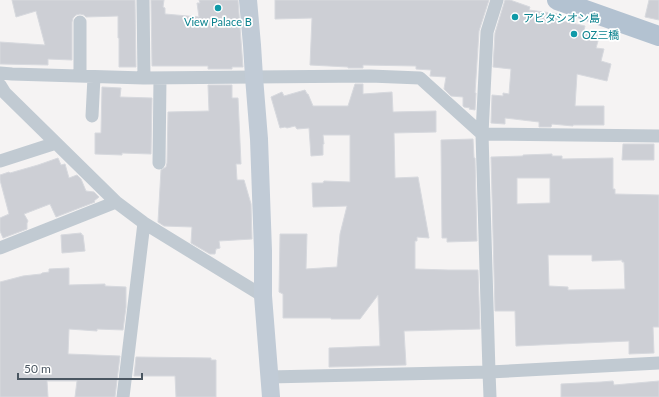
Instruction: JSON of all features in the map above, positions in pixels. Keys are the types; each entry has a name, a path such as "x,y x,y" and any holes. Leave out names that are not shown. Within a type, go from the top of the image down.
{"main road":[{"path":"557,0 659,36"}],"street":[{"path":"143,0 144,78"},
{"path":"248,0 259,139 263,296 271,397"},
{"path":"490,397 482,134 487,32 497,0"},
{"path":"80,22 80,76"},
{"path":"0,73 144,78 370,76 420,78 482,134 659,136"},
{"path":"92,116 94,77"},
{"path":"159,163 160,78"},
{"path":"0,84 5,93 116,202 144,223 263,296"},
{"path":"0,161 56,143"},
{"path":"0,248 116,202"},
{"path":"123,397 144,223"},
{"path":"269,376 489,372 659,363"}],"building":[{"path":"12,0 135,0 136,67 119,67 118,16 86,17 80,14 73,18 72,22 72,60 48,59 48,65 0,64 0,42 45,45 36,11 16,17"},
{"path":"151,0 164,0 163,7 165,8 165,14 199,17 197,3 200,3 199,0 238,0 243,67 232,67 232,69 208,69 208,66 152,66"},
{"path":"275,0 489,0 479,31 475,110 463,106 463,97 451,96 444,89 446,77 430,76 431,70 416,69 416,66 363,65 363,68 348,68 310,65 312,18 275,19"},
{"path":"505,0 510,0 530,7 529,10 559,14 558,20 585,26 584,30 600,34 596,48 604,49 601,61 611,64 607,81 577,74 575,106 604,106 604,125 573,126 552,124 551,127 539,127 539,122 505,118 505,124 491,123 492,95 503,96 503,93 509,94 511,69 493,67 495,33"},
{"path":"649,0 659,0 659,20 645,17"},
{"path":"355,84 363,84 363,94 392,92 393,112 436,111 436,132 394,133 395,178 418,177 429,238 417,237 417,241 415,241 415,269 478,270 480,329 404,331 406,365 329,367 329,348 380,346 378,295 360,319 283,318 283,294 279,292 280,234 307,234 306,269 337,267 340,234 347,206 313,207 312,183 323,183 324,181 350,182 350,135 323,135 323,155 311,156 309,128 297,129 295,126 280,128 271,97 282,92 284,96 305,90 313,106 348,106"},
{"path":"208,85 232,85 232,98 238,98 241,164 236,164 237,180 244,180 251,204 252,239 219,241 220,248 216,249 215,254 210,254 191,243 192,227 164,226 158,222 161,170 166,167 167,163 168,112 209,111"},
{"path":"102,87 121,88 120,97 152,98 151,154 95,154 95,133 101,133"},
{"path":"473,139 475,158 477,241 447,242 447,238 442,238 441,140"},
{"path":"623,144 654,144 654,160 622,160"},
{"path":"552,154 552,156 562,156 562,159 613,158 613,189 615,189 615,194 659,195 659,327 653,327 654,353 629,354 629,341 516,346 515,311 495,311 491,157","holes":["517,178 550,178 550,203 517,204","548,255 592,255 592,261 622,260 622,262 624,262 625,289 568,290 568,287 549,286"]},
{"path":"58,158 61,165 65,164 69,178 77,175 81,179 86,191 94,192 99,197 94,201 95,202 56,217 50,204 24,214 28,221 27,229 3,238 0,231 0,218 9,214 0,175"},
{"path":"81,233 83,235 85,251 62,253 61,235"},
{"path":"69,268 69,285 105,284 105,286 126,287 126,307 123,330 97,329 97,331 69,329 68,354 120,356 115,397 75,397 77,381 47,381 48,397 0,397 0,282 23,276 49,272 49,269"},
{"path":"136,357 211,358 211,360 216,360 216,397 176,397 175,376 134,376"},
{"path":"613,381 614,385 659,381 659,397 561,397 561,384"}],"place":[{"name":"View Palace B","path":"218,8"},
{"name":"アビタシオン島","path":"515,17"},
{"name":"OZ三橋","path":"574,34"}]}
